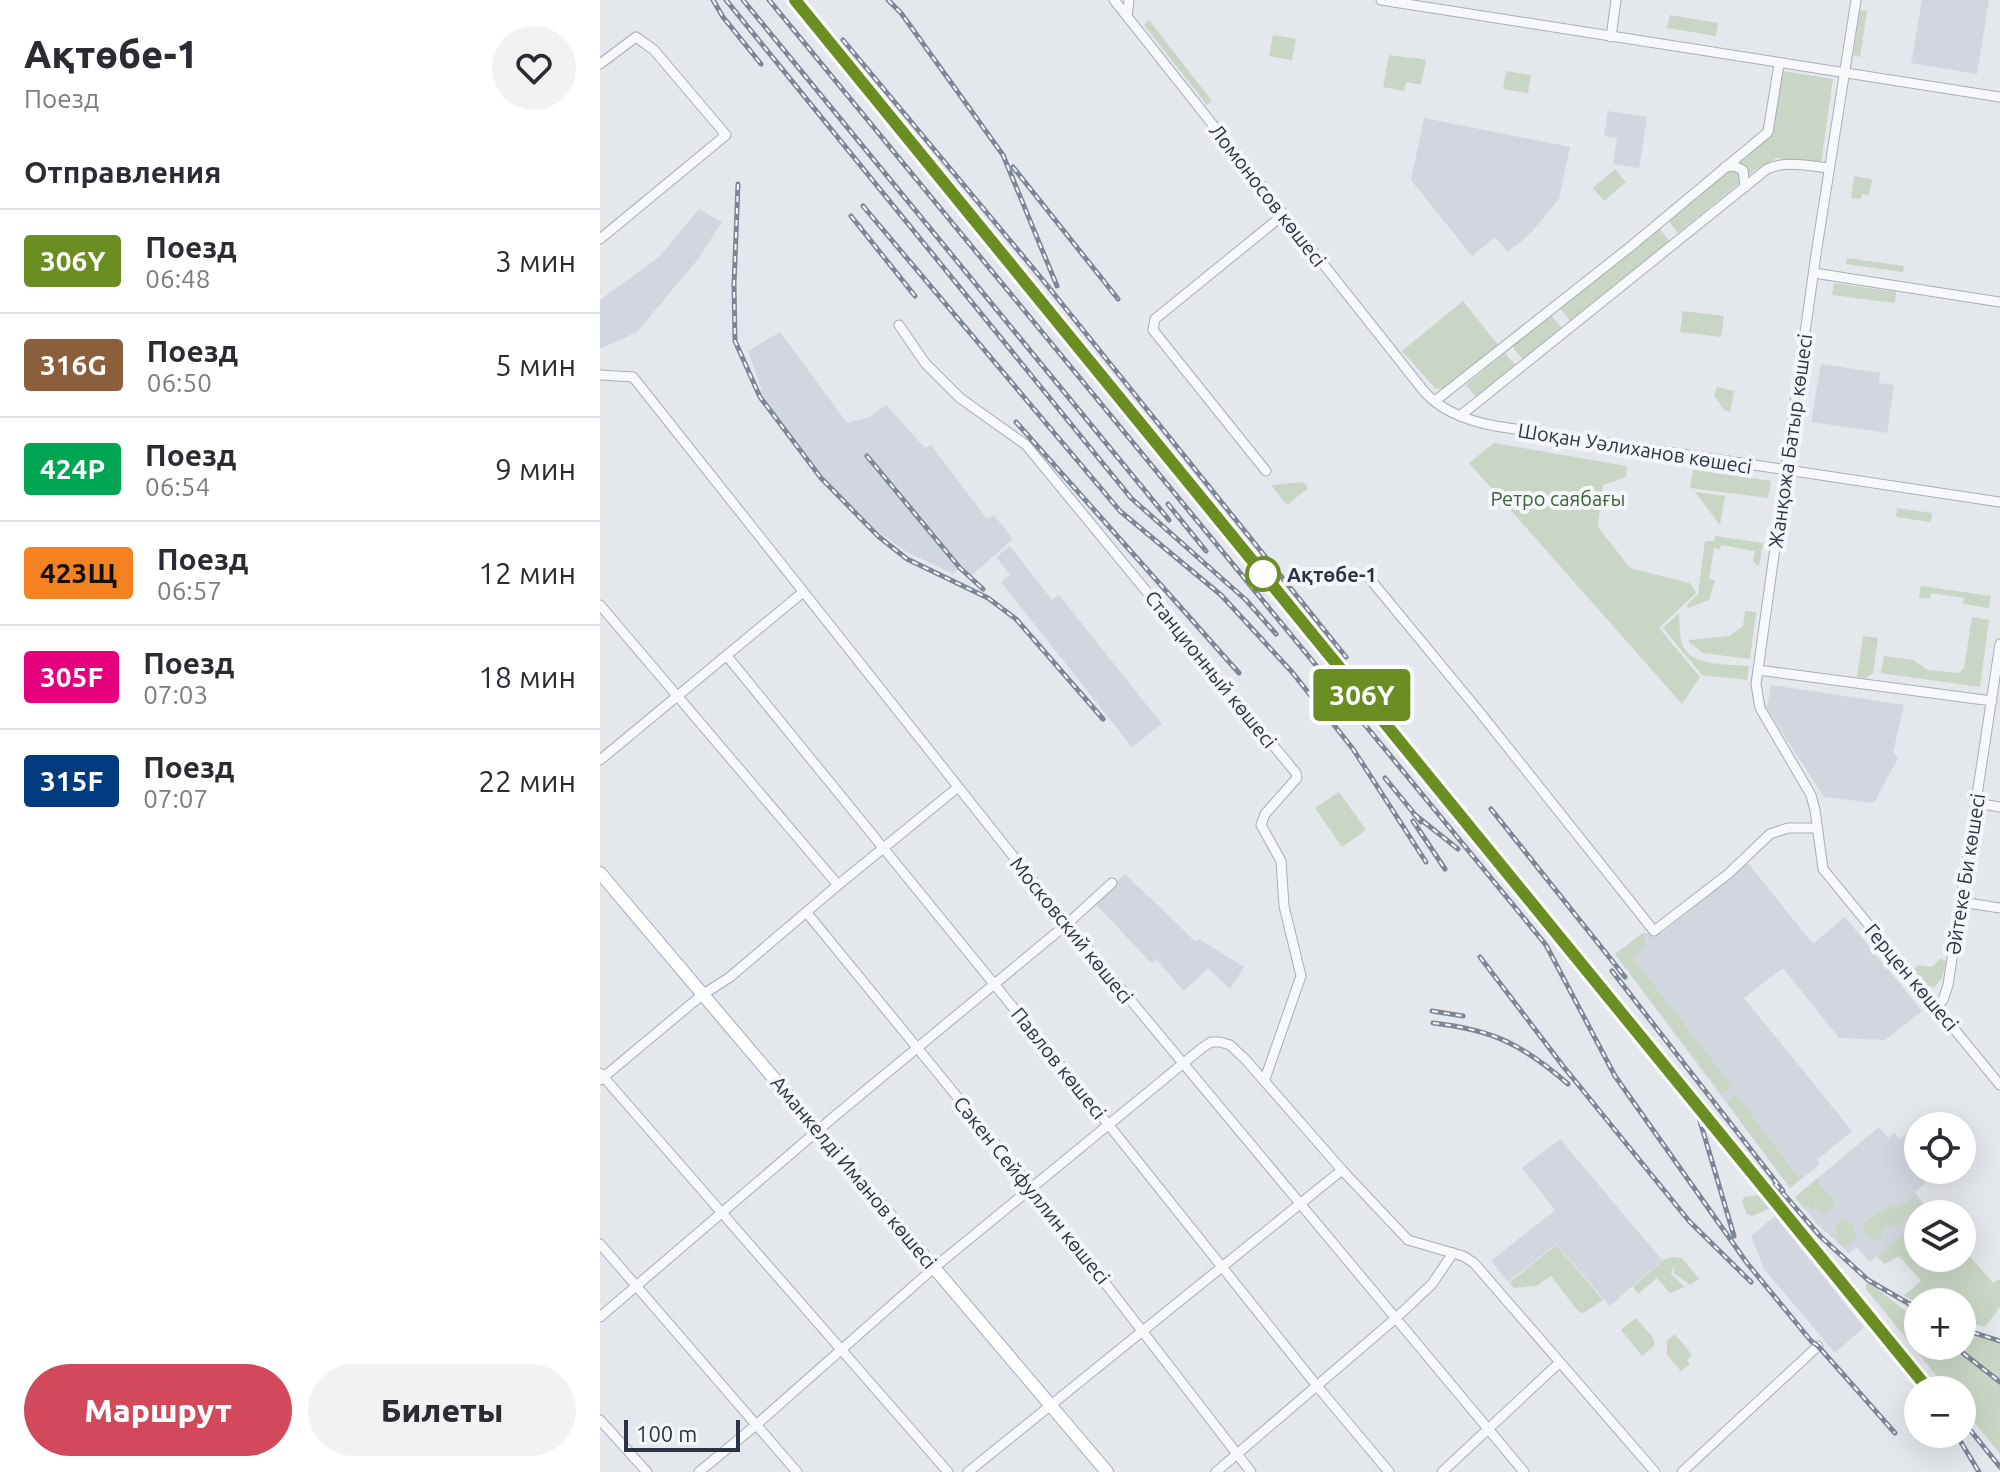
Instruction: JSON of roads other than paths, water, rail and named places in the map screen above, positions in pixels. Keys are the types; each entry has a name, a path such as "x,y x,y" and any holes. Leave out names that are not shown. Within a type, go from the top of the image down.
{"main road":[{"name":"Аманкелді Иманов көшесі","path":"600,873 1107,1472"}],"street":[{"name":"Ломоносов көшесі","path":"1114,0 1423,390"},
{"path":"1127,16 1129,0"},
{"path":"1381,0 2000,97"},
{"path":"1611,37 1616,0"},
{"name":"Жанқожа Батыр көшесі","path":"1823,869 1811,795 1760,708 1756,690 1829,168 1856,0"},
{"path":"600,64 636,37 654,50 726,135 600,239"},
{"path":"1435,401 1630,247 1770,129 1779,64"},
{"path":"1460,416 1775,165 1829,168"},
{"path":"1725,167 1734,166 1743,170 1745,187"},
{"path":"1266,471 1155,333 1152,325 1155,319 1283,215"},
{"path":"1814,273 2000,302"},
{"name":"Станционный көшесі","path":"899,325 925,363 960,398 1026,445 1296,773 1297,778 1265,814 1261,825 1281,861 1284,906 1301,976 1265,1079"},
{"name":"Московский көшесі","path":"600,375 633,377 1067,924 1524,1472"},
{"name":"Шоқан Уәлиханов көшесі","path":"1423,390 1460,416 1495,426 2000,502"},
{"path":"1370,579 1654,931 1728,874 1770,834 1788,828 1817,828"},
{"path":"600,760 802,593"},
{"path":"600,605 838,885"},
{"name":"Әйтеке Би көшесі","path":"1936,1006 1943,1000 1948,985 1995,695 2000,644"},
{"name":"Павлов көшесі","path":"727,656 1389,1472"},
{"path":"1758,670 1995,695"},
{"path":"948,1472 601,1077 702,995 730,977 957,788"},
{"path":"1976,803 2000,807"},
{"name":"Герцен көшесі","path":"1823,869 2000,1085"},
{"path":"600,1317 818,1129 1067,924 1112,883"},
{"path":"1961,902 2000,908"},
{"name":"Сәкен Сейфуллин көшесі","path":"807,913 1031,1187 1251,1472"},
{"path":"699,1472 1031,1187 1181,1064 1211,1042 1220,1042 1230,1045 1265,1079 1342,1170 1408,1240 1453,1253 1474,1263 1655,1472"},
{"path":"968,1472 1342,1170"},
{"path":"600,1244 797,1472"},
{"path":"1216,1472 1396,1318 1432,1284 1453,1253"},
{"path":"1682,1472 1818,1346"},
{"path":"1442,1472 1559,1363"},
{"path":"600,1420 647,1472"}],"railway":[{"path":"713,0 761,64"},
{"path":"726,0 1131,498 1246,600 1276,634"},
{"path":"743,0 1169,520"},
{"path":"769,0 1546,945 1615,1076 1747,1263 1811,1341 1895,1433"},
{"path":"795,0 1917,1376"},
{"path":"888,0 901,13 1003,155 1057,286"},
{"path":"843,40 1042,279 1346,657"},
{"path":"1013,167 1118,299"},
{"path":"738,184 735,341 760,397 821,478 878,536 907,559 988,598 1016,619 1103,719"},
{"path":"863,206 1120,511 1221,595 1292,672 1353,749 1426,862"},
{"path":"851,216 915,296"},
{"path":"1016,422 1239,673"},
{"path":"867,456 960,568 983,589"},
{"path":"1168,504 1206,551"},
{"path":"1385,778 1421,822"},
{"path":"1491,809 1625,977"},
{"path":"1414,814 1458,849"},
{"path":"1413,821 1445,869"},
{"path":"1480,957 1563,1066 1689,1221 1751,1282"},
{"path":"1612,971 1783,1191"},
{"path":"1432,1011 1463,1016"},
{"path":"1433,1023 1473,1030 1506,1041 1568,1084"},
{"path":"1700,1121 1734,1236"},
{"path":"1775,1184 1820,1236 1868,1280 1904,1301"},
{"path":"1976,1333 2000,1341"},
{"path":"1972,1360 2000,1382"},
{"path":"1976,1437 2000,1467"},
{"path":"1964,1448 1979,1472"}],"train":[{"name":"306Y","path":"795,0 1918,1376"}],"place":[{"name":"Ақтөбе-1","path":"1263,574"}],"park label":[{"name":"Ретро саябағы","path":"1558,498"}]}
